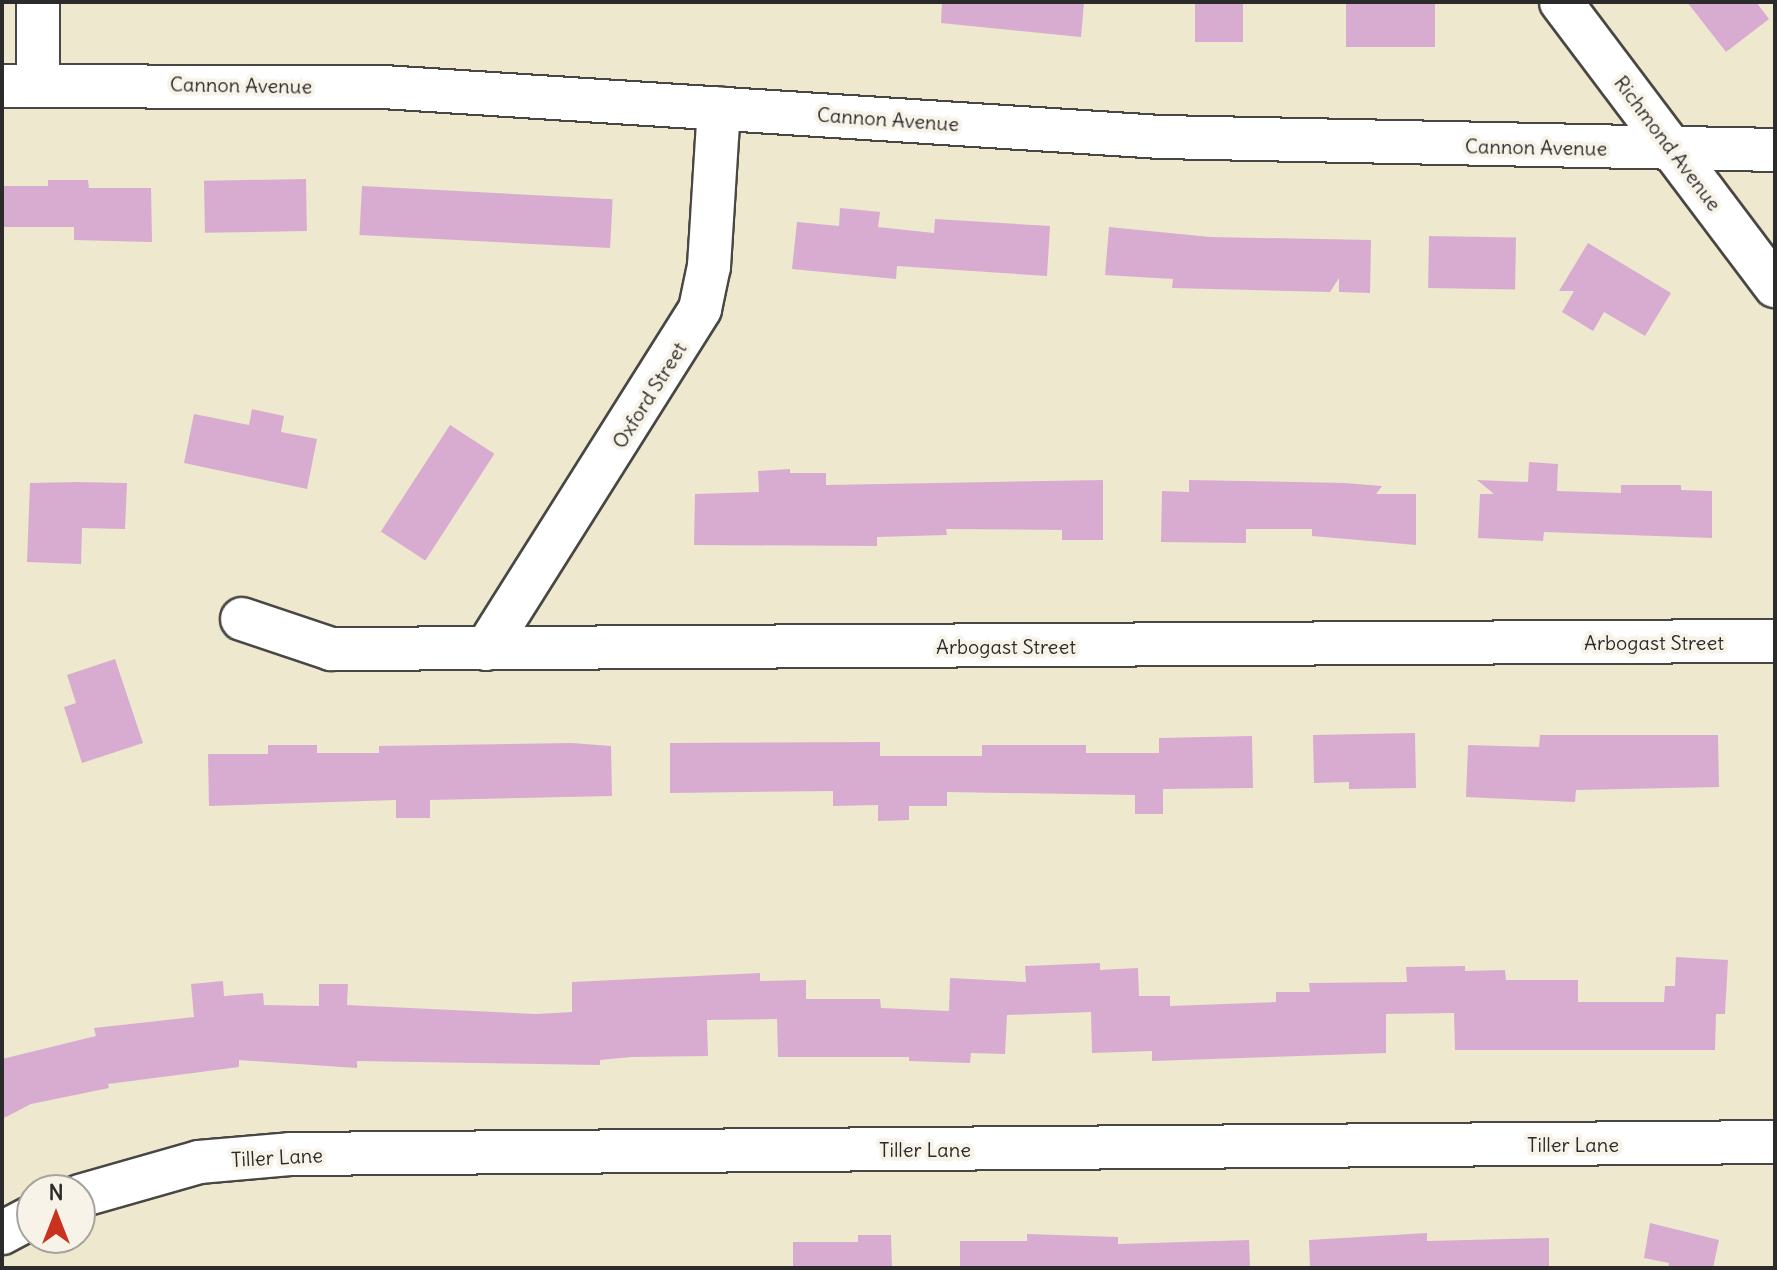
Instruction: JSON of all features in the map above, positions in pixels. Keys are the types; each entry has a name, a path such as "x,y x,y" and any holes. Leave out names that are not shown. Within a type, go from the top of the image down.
{"street":[{"path":"20,86 38,2"},
{"name":"Richmond Avenue","path":"1561,2 1775,286"},
{"name":"Cannon Avenue","path":"20,86 383,87 1161,137 1775,150"},
{"name":"Oxford Street","path":"486,649 700,309 709,266 719,108"},
{"name":"Arbogast Street","path":"242,619 331,649 1775,641"},
{"name":"Tiller Lane","path":"96,1191 199,1162 290,1154 1775,1142"}],"building":[{"path":"942,2 1084,2 1081,37 941,23"},
{"path":"1195,2 1243,2 1243,42 1195,42"},
{"path":"1346,2 1435,2 1435,47 1346,47"},
{"path":"1687,2 1756,2 1769,19 1726,52"},
{"path":"306,179 307,231 205,233 204,181"},
{"path":"48,180 88,180 89,188 151,188 152,242 74,240 74,227 2,227 2,186 48,186"},
{"path":"362,186 613,199 610,248 359,235"},
{"path":"840,208 880,212 878,227 934,233 935,219 1050,226 1047,276 897,266 896,279 792,269 797,222 839,226"},
{"path":"1109,227 1210,237 1371,240 1370,293 1339,292 1339,278 1330,292 1172,288 1173,279 1105,275"},
{"path":"1429,236 1516,238 1515,290 1428,288"},
{"path":"1588,243 1671,293 1645,336 1604,312 1593,331 1562,312 1574,291 1559,291"},
{"path":"252,409 284,416 281,432 317,439 307,489 184,463 194,414 249,425"},
{"path":"450,425 494,454 425,560 381,532"},
{"path":"1529,462 1558,464 1557,491 1621,493 1621,485 1681,485 1681,490 1712,491 1712,538 1544,532 1543,541 1478,538 1480,494 1494,494 1477,480 1528,482"},
{"path":"790,469 790,473 826,473 826,485 1103,480 1103,540 1062,540 1062,530 946,529 947,535 877,537 877,546 694,545 695,494 759,492 758,471"},
{"path":"1189,480 1345,483 1382,486 1376,494 1416,494 1416,545 1312,536 1312,529 1246,529 1246,543 1161,542 1162,491 1189,492"},
{"path":"30,483 127,483 125,529 82,528 81,564 27,562"},
{"path":"115,659 143,743 82,763 64,707 76,703 67,675"},
{"path":"1415,733 1416,788 1349,789 1349,782 1314,783 1313,735"},
{"path":"1540,735 1718,735 1719,787 1576,790 1575,802 1466,797 1468,745 1539,747"},
{"path":"1252,736 1253,788 1163,789 1163,814 1135,814 1135,795 947,792 947,806 909,806 909,820 878,821 878,805 833,806 833,791 670,793 670,743 880,742 880,756 982,756 982,745 1086,745 1086,753 1159,753 1159,738"},
{"path":"572,743 611,746 612,796 430,800 430,818 396,818 396,800 209,806 208,754 268,754 268,745 317,745 317,753 379,753 379,746"},
{"path":"1676,957 1728,960 1725,1014 1716,1014 1715,1050 1455,1050 1454,1013 1386,1014 1386,1053 1152,1061 1152,1051 1092,1053 1091,1012 1007,1015 1005,1054 971,1053 970,1063 909,1061 909,1057 778,1057 777,1019 707,1020 708,1056 631,1057 600,1060 600,1065 357,1061 357,1068 239,1060 239,1067 108,1084 109,1088 31,1104 2,1119 2,1059 96,1036 94,1028 194,1017 191,984 223,981 224,996 263,993 264,1005 319,1006 319,984 348,984 347,1005 536,1014 572,1012 572,982 760,973 760,981 806,980 806,999 880,999 881,1008 949,1011 950,978 1026,982 1025,966 1100,963 1100,970 1138,968 1139,996 1170,996 1170,1006 1276,1002 1276,992 1310,992 1309,983 1407,982 1406,967 1465,966 1465,971 1505,970 1506,980 1578,980 1578,1002 1664,1002 1665,986 1675,986"},
{"path":"1650,1223 1719,1240 1713,1268 1668,1268 1669,1263 1644,1258"},
{"path":"1427,1233 1427,1241 1549,1238 1549,1268 1310,1268 1309,1240"},
{"path":"1027,1234 1118,1237 1118,1244 1249,1240 1250,1268 960,1268 960,1241 1027,1241"},
{"path":"858,1235 891,1235 892,1268 793,1268 793,1242 858,1242"}]}
